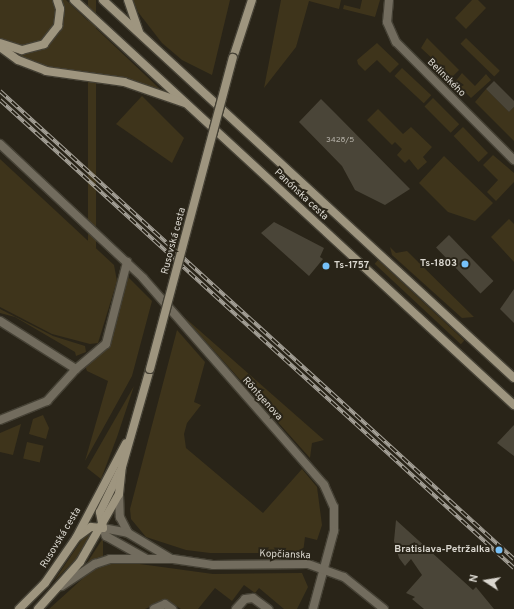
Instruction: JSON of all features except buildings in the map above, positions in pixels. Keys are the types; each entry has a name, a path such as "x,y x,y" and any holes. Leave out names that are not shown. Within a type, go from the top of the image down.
{"street":[{"path":"0,43 22,50 44,44 58,26 60,15 57,0"},
{"name":"Panónska cesta","path":"74,0 514,405"},
{"name":"Panónska cesta","path":"103,0 514,378"},
{"path":"128,0 139,32"},
{"name":"Rusovská cesta","path":"234,58 246,0"},
{"name":"Rusovská cesta","path":"38,609 62,586 103,528 120,494 122,467 134,428 234,58 252,0"},
{"name":"Belinského","path":"389,0 387,27 396,42 514,160"},
{"path":"0,47 18,60 46,71 124,82 188,104"},
{"name":"Röntgenova","path":"0,144 127,262 324,485 332,499 335,516 325,569 313,609"},
{"path":"0,420 47,401 76,369 109,340 127,262"},
{"path":"0,321 76,369"},
{"name":"Rusovská cesta","path":"19,609 45,583 76,538 134,428"},
{"path":"76,538 91,527 103,528 100,512 122,467"},
{"path":"120,494 120,517 128,533"},
{"name":"Kopčianska","path":"103,528 128,533 173,559"},
{"name":"Kopčianska","path":"103,528 106,536 145,558"},
{"name":"Kopčianska","path":"62,586 95,564 110,559 173,559 213,564 302,564 325,569 344,577 384,609"},
{"path":"236,609 245,599 253,598 268,609"},
{"path":"154,609 165,604 172,609"}],"shaded area":[{"path":"0,0 66,0 162,91 124,77 58,70 20,57 0,40"},
{"path":"88,0 96,0 96,343 88,343"},
{"path":"133,0 230,0 212,75 182,60 162,43 138,12"},
{"path":"281,0 341,0 339,9 309,1 296,47 264,88"},
{"path":"362,0 380,0 375,17 343,9 344,5 360,9"},
{"path":"472,0 478,0 486,8 466,29 455,18"},
{"path":"427,38 459,70 452,77 421,48"},
{"path":"466,38 500,71 494,76 460,44"},
{"path":"377,43 399,64 390,73 377,60 365,71 358,64 357,60"},
{"path":"402,68 431,95 424,103 394,76"},
{"path":"462,73 475,86 486,74 491,80 471,98 455,82"},
{"path":"486,89 509,112 514,107 514,141 475,102"},
{"path":"142,96 184,138 172,163 116,124"},
{"path":"433,98 459,124 451,133 425,106"},
{"path":"378,109 403,134 411,127 432,147 423,157 427,162 418,170 409,159 405,163 397,155 402,149 395,142 392,145 367,120"},
{"path":"463,127 488,153 479,162 454,136"},
{"path":"493,155 514,173 514,182 496,201 487,192 498,180 483,165"},
{"path":"444,156 493,203 475,221 448,212 419,183"},
{"path":"0,159 114,265 117,281 98,343 90,344 52,334 0,307"},
{"path":"509,219 514,224 514,262 491,237"},
{"path":"390,247 396,253 407,251 474,317 462,318 392,255"},
{"path":"378,260 464,340 461,344 375,264"},
{"path":"127,276 152,301 132,376 85,461 108,381 87,371 85,366 108,347"},
{"path":"0,309 53,336 85,346 86,352 76,356 75,352 15,317 0,313"},
{"path":"183,316 324,440 312,443 310,458"},
{"path":"177,330 205,362 194,402 201,405 187,423 184,434 186,448 263,513 302,469 317,487 322,525 317,540 305,537 303,553 210,553 186,550 146,537 131,519 130,509"},
{"path":"134,386 117,437 101,479 87,468"},
{"path":"43,415 49,428 46,439 29,434 33,419"},
{"path":"21,424 13,455 0,452 0,433"},
{"path":"27,442 44,446 40,462 23,459"},
{"path":"92,533 78,557 54,581 83,538"},
{"path":"103,538 103,556 88,564 87,563"},
{"path":"118,561 213,574 302,573 308,587 297,609 284,609 259,588 255,593 244,585 232,601 215,588 198,609 181,609 167,600 145,609 49,609 91,571"}],"railway":[{"path":"0,91 514,559"},
{"path":"0,100 514,568"}],"place":[{"name":"Ts-1803","path":"465,264"},
{"name":"Ts-1757","path":"326,266"},
{"name":"Bratislava-Petržalka","path":"499,550"}]}
